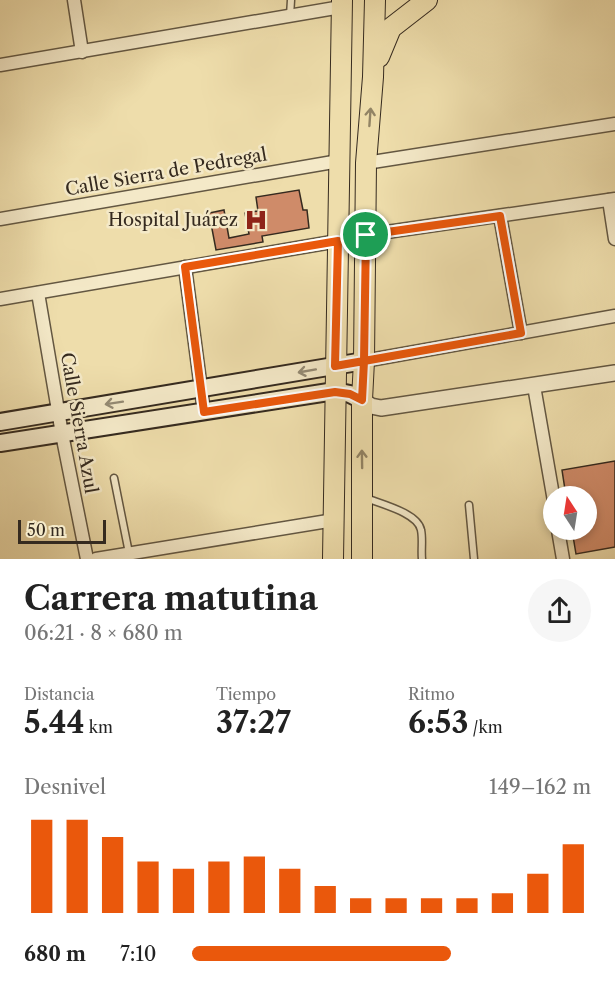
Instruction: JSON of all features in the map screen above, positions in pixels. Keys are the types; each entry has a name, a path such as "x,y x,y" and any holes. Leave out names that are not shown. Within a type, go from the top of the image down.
{"main road":[{"path":"362,559 366,163 373,77 375,0"},
{"path":"373,77 382,46 391,28 427,0"},
{"path":"333,559 341,4"},
{"path":"0,422 364,361"},
{"path":"0,443 335,392 350,394 362,400"}],"street":[{"path":"74,0 82,52"},
{"path":"375,0 386,0"},
{"path":"0,65 290,16 341,4"},
{"path":"366,163 615,124"},
{"name":"Calle Sierra de Pedregal","path":"0,219 339,162"},
{"path":"366,235 612,199 615,239"},
{"path":"500,216 521,333"},
{"path":"0,299 338,241"},
{"path":"185,267 204,412"},
{"name":"Calle Sierra Azul","path":"38,292 62,434 87,559"},
{"path":"364,361 615,316"},
{"path":"362,400 371,406 381,408 615,373"},
{"path":"534,386 551,486"},
{"path":"96,559 334,520"},
{"path":"560,540 563,559"}],"lane":[{"path":"290,16 291,0"},
{"path":"114,478 129,553"},
{"path":"363,497 398,510 416,520 421,530 422,559"},
{"path":"469,505 474,559"}],"building":[{"path":"299,190 303,210 307,210 309,228 262,236 263,242 216,250 209,213 224,210 229,238 249,234 245,213 258,211 256,197"},
{"path":"615,461 615,547 576,554 574,540 597,540 597,486 564,486 562,470"}],"place":[{"name":"Hospital Juárez","path":"256,220"}],"route":[{"path":"366,235 364,361 335,366 338,241 185,267 204,412 335,392 350,394 362,400 364,361 521,333 500,216 366,235"}]}
